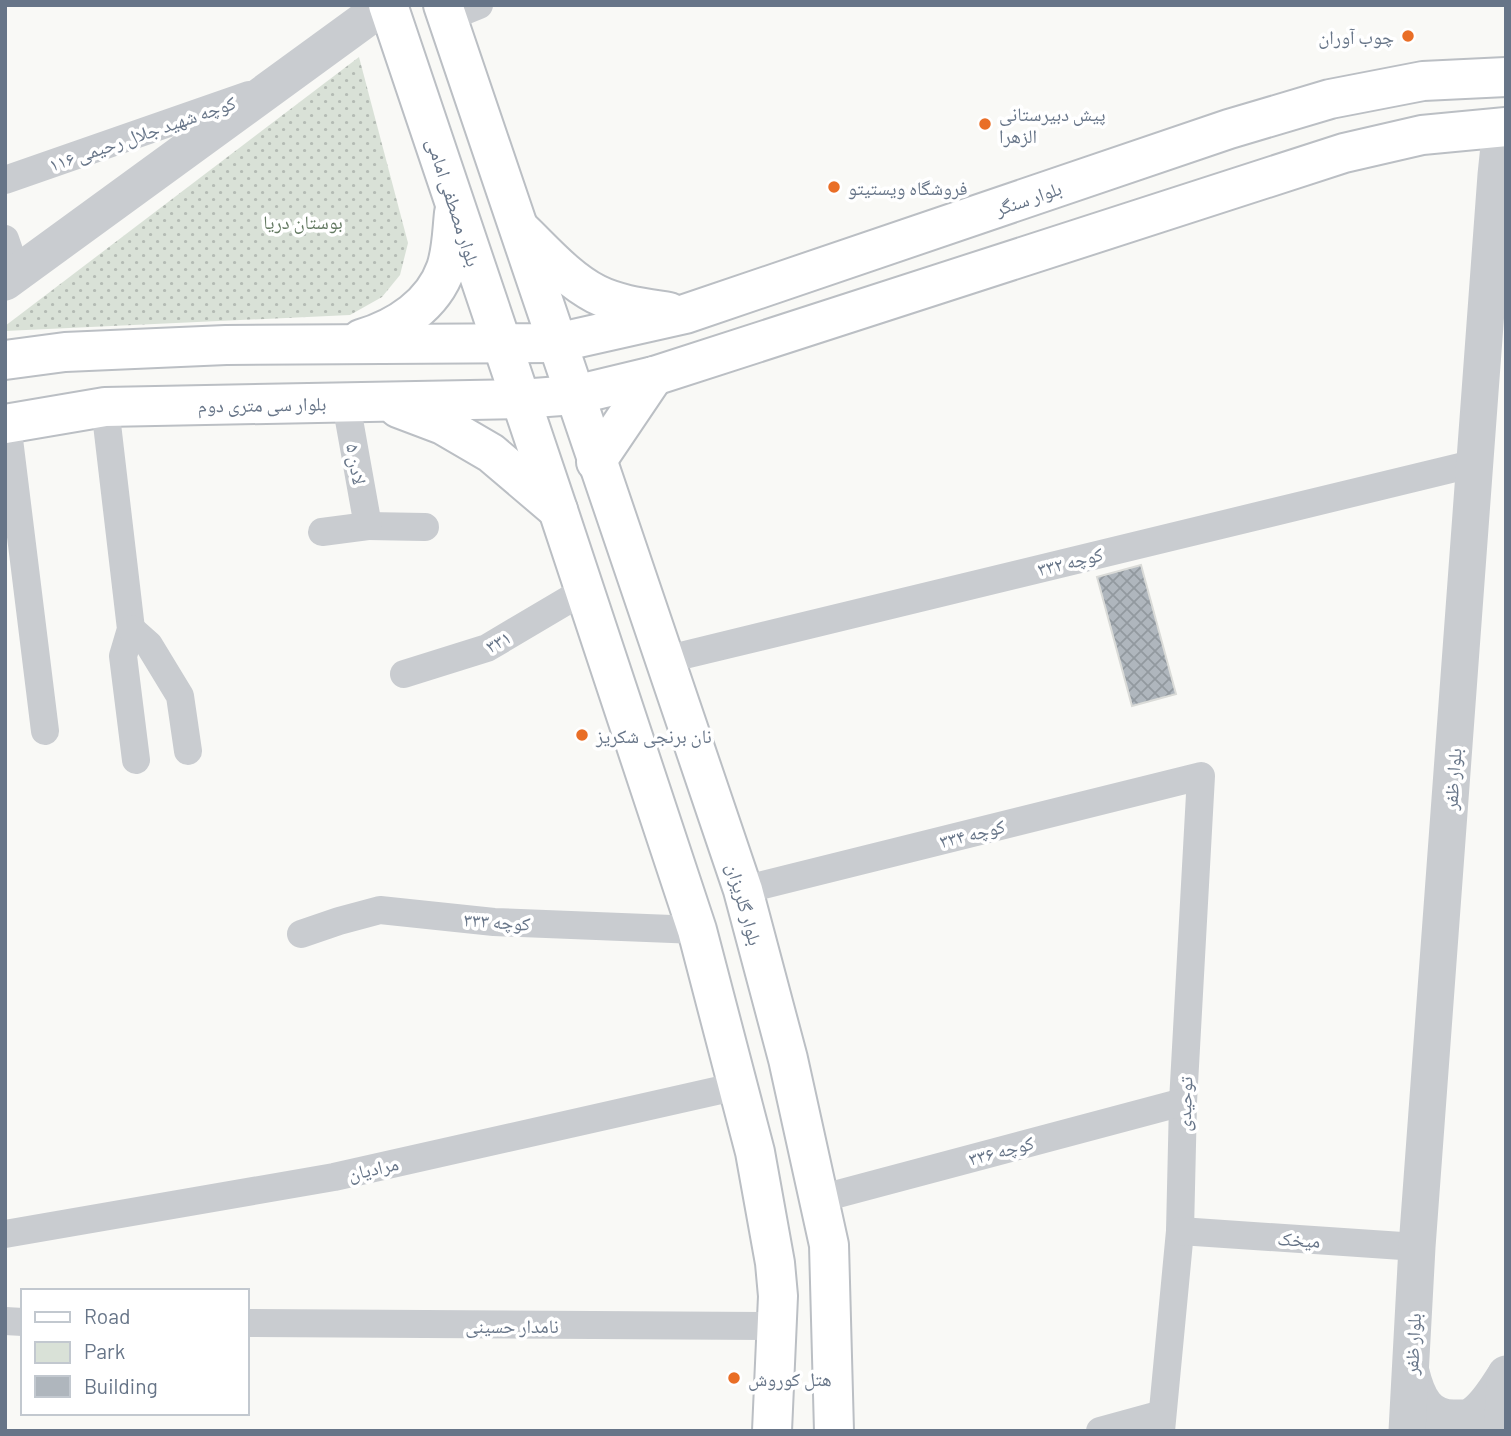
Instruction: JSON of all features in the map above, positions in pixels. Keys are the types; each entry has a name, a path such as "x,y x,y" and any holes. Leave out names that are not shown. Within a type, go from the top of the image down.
{"main road":[{"name":"بلوار مصطفی امامی","path":"386,5 520,399"},
{"path":"456,9 515,224 575,395 654,376 1344,153 1422,135 1503,127"},
{"name":"بلوار سنگر","path":"501,344 556,343 685,314 1229,130 1330,99 1423,81 1506,77"},
{"path":"347,344 381,333 419,309 435,291 449,254 455,204"},
{"path":"515,224 571,277 595,294 629,306 685,314"},
{"path":"5,360 65,352 136,348 501,344"},
{"path":"596,462 654,376"},
{"name":"بلوار سی متری دوم","path":"6,424 105,407 520,399 575,395"},
{"name":"بلوار گلریزان","path":"575,395 743,890 788,1059 829,1245 834,1431"},
{"path":"520,399 697,930 755,1152 778,1296 772,1431"},
{"path":"383,402 443,425 491,453 558,510"}],"street":[{"path":"5,239 11,278 386,5"},
{"name":"کوچه شهید جلال رحیمی ۱۱۶","path":"5,180 278,85"},
{"name":"بلوار ظفر","path":"1406,1431 1417,1247 1503,127"},
{"name":"لادن ۵","path":"346,403 368,526"},
{"path":"105,407 131,629 123,656 136,760"},
{"path":"6,424 45,731"},
{"name":"کوچه ۳۳۲","path":"664,660 1476,463"},
{"path":"322,532 368,526 425,527"},
{"name":"۳۳۱","path":"404,674 487,648 585,590"},
{"path":"131,629 149,645 180,696 188,751"},
{"name":"کوچه ۳۳۴","path":"743,890 1201,776"},
{"name":"توحیدی","path":"1162,1422 1180,1231 1183,1102 1201,776"},
{"name":"کوچه ۳۳۳","path":"301,934 380,910 494,922 697,930"},
{"name":"مرادیان","path":"5,1234 334,1177 738,1086"},
{"name":"کوچه ۳۳۶","path":"819,1199 1183,1102"},
{"name":"میخک","path":"1180,1231 1417,1247"},
{"name":"نامدار حسینی","path":"248,1323 776,1326"},
{"path":"1410,1367 1415,1391 1424,1406 1436,1416 1452,1419 1470,1417 1481,1409 1506,1375"},
{"path":"1502,1431 1506,1375"},
{"path":"1100,1431 1162,1422"}],"green space":[{"name":"بوستان دریا","path":"359,57 408,243 400,275 382,297 350,315 5,331 5,326"}],"building":[{"path":"1141,565 1176,694 1132,706 1097,577"}],"place":[{"name":"چوب آوران","path":"1408,36"},
{"name":"پیش دبیرستانی الزهرا","path":"985,124"},
{"name":"فروشگاه ویستیتو","path":"834,187"},
{"name":"نان برنجی شکریز","path":"582,735"},
{"name":"هتل کوروش","path":"734,1378"}]}
